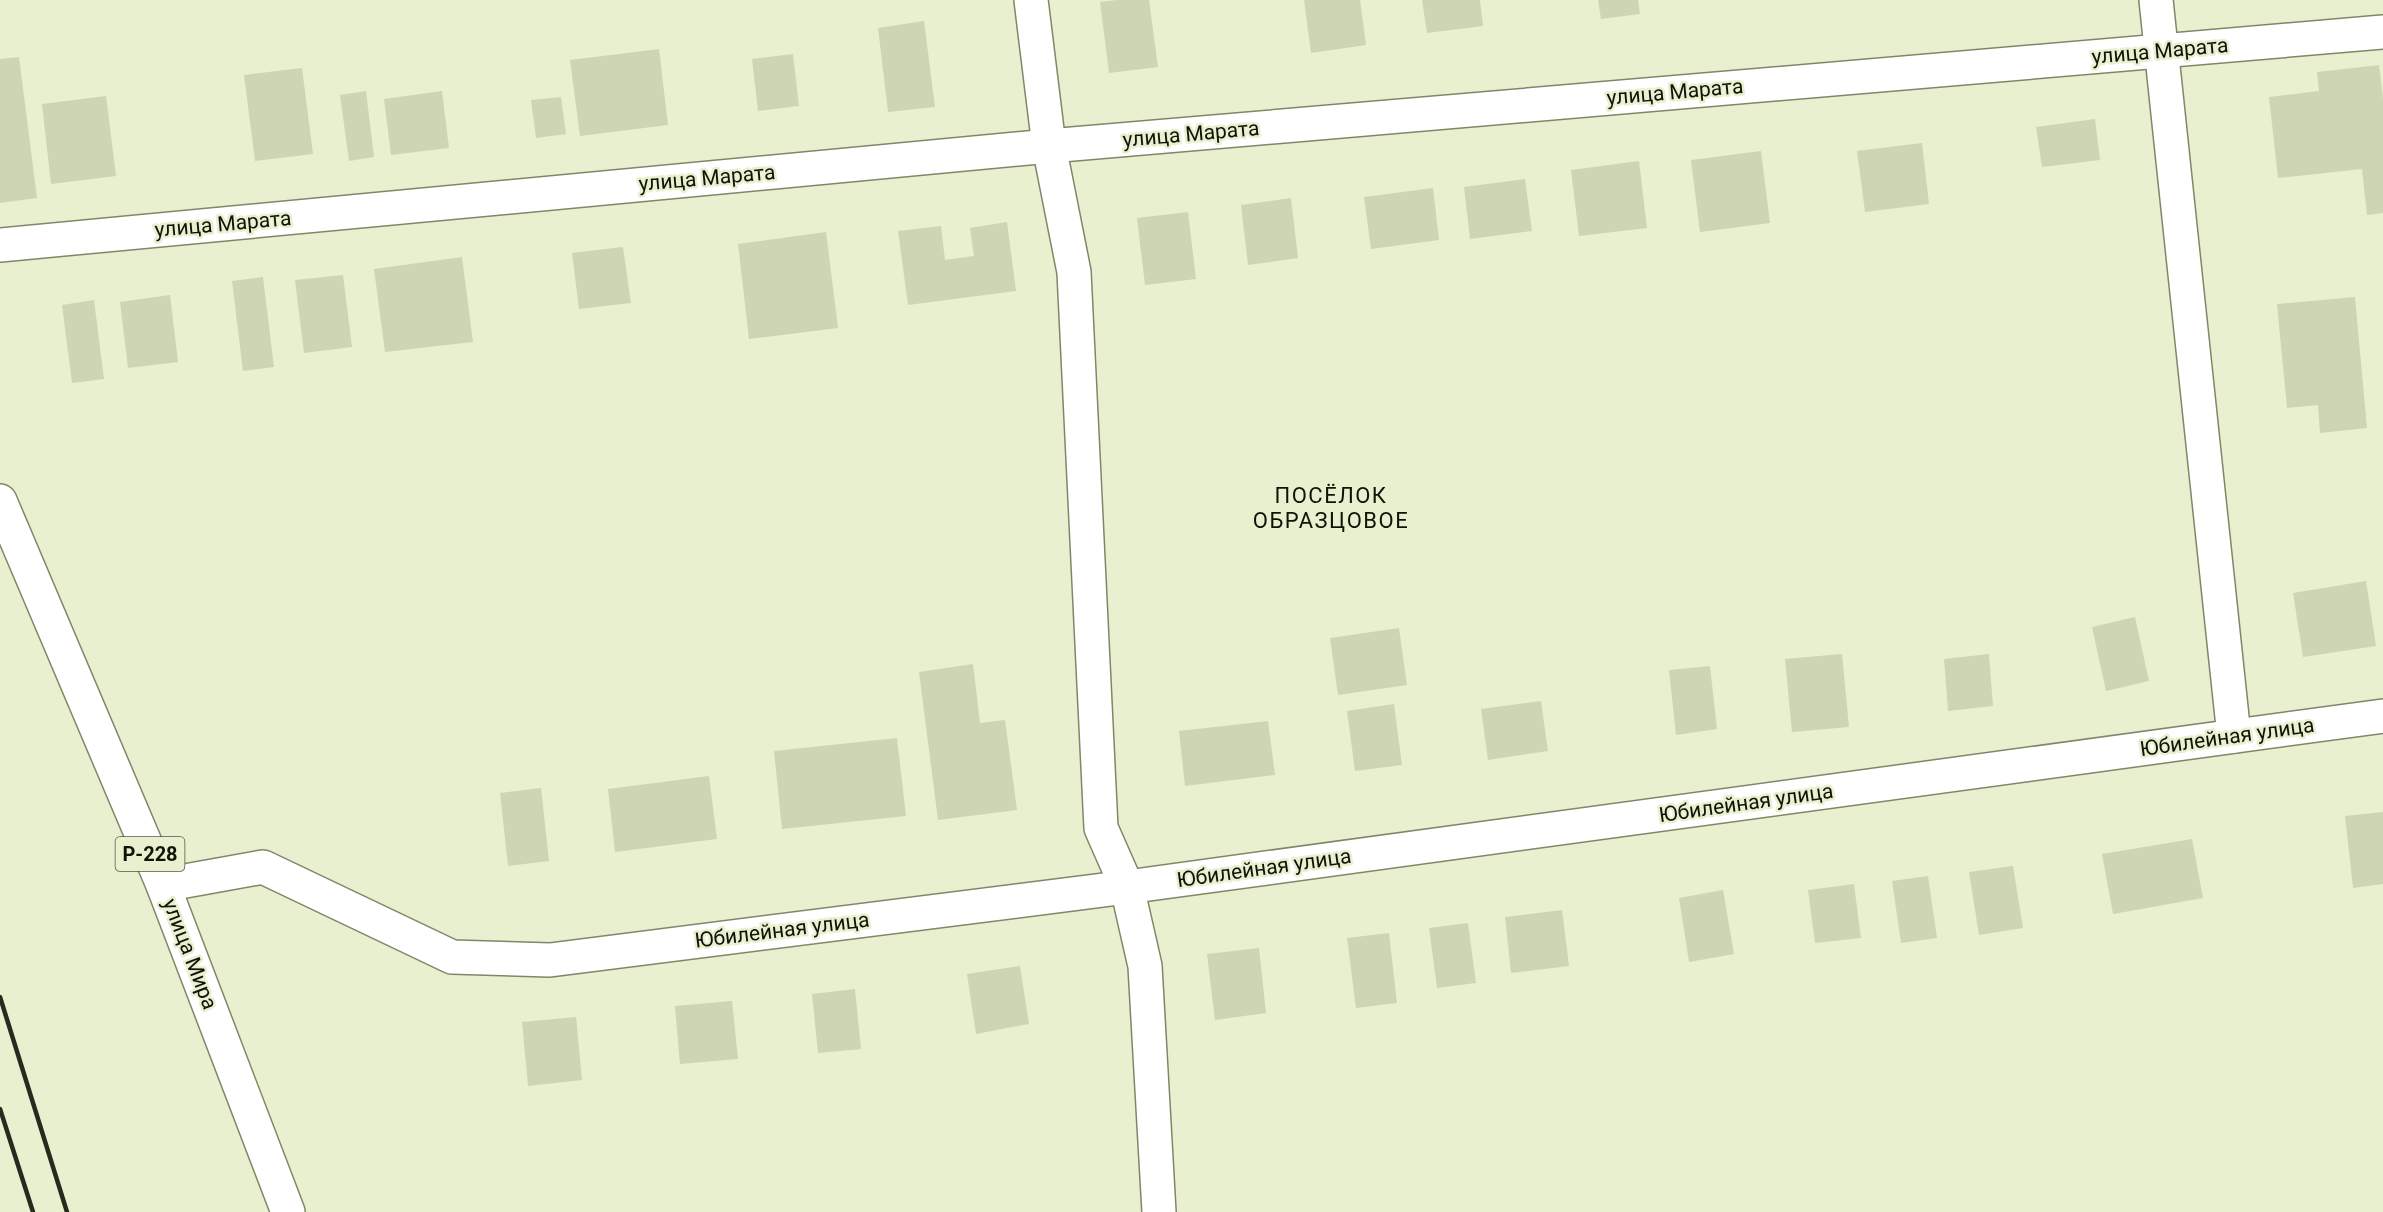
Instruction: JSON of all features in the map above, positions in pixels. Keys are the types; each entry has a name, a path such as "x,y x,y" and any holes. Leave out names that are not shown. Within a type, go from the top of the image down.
{"street":[{"path":"1031,0 1049,146 1074,272 1101,828 1127,887 1145,966 1159,1212"},
{"path":"2156,0 2234,736"},
{"name":"улица Марата","path":"0,246 1049,146 2383,32"},
{"name":"улица Мира","path":"0,501 163,885 288,1212"},
{"name":"Юбилейная улица","path":"163,885 263,867 453,957 550,960 1127,887 2383,716"}],"building":[{"path":"1149,0 1158,67 1109,73 1100,2"},
{"path":"1304,0 1360,0 1366,45 1311,53"},
{"path":"1422,0 1480,0 1483,26 1427,33"},
{"path":"1598,0 1638,0 1640,14 1601,19"},
{"path":"924,21 935,107 888,112 878,28"},
{"path":"659,49 668,125 580,136 570,60"},
{"path":"793,54 799,106 758,111 752,59"},
{"path":"19,57 37,198 0,203 0,59"},
{"path":"2379,65 2383,99 2383,213 2367,215 2362,169 2278,178 2269,97 2319,91 2317,72"},
{"path":"302,68 313,154 255,161 244,75"},
{"path":"366,91 374,157 349,161 340,95"},
{"path":"442,91 449,148 391,155 384,99"},
{"path":"106,96 116,176 51,184 42,104"},
{"path":"561,97 566,134 536,138 531,100"},
{"path":"2095,119 2100,160 2042,167 2036,127"},
{"path":"1922,143 1929,204 1865,212 1857,151"},
{"path":"1761,151 1770,223 1700,232 1691,160"},
{"path":"1639,161 1647,228 1579,236 1571,170"},
{"path":"1525,179 1532,231 1470,239 1464,187"},
{"path":"1433,188 1439,240 1371,249 1364,197"},
{"path":"1291,198 1298,258 1248,265 1241,205"},
{"path":"1188,212 1196,279 1145,285 1137,218"},
{"path":"1007,222 1016,291 908,305 898,231 941,226 945,260 974,256 970,228"},
{"path":"826,232 838,328 749,339 738,244"},
{"path":"623,247 631,303 579,309 572,253"},
{"path":"462,257 473,342 385,352 374,269"},
{"path":"343,275 352,347 304,353 295,280"},
{"path":"263,277 274,367 243,371 232,281"},
{"path":"170,295 178,362 128,368 120,302"},
{"path":"2355,297 2367,428 2320,433 2318,405 2287,408 2277,304"},
{"path":"94,300 104,379 72,383 62,305"},
{"path":"2366,581 2376,646 2303,657 2293,593"},
{"path":"2135,617 2149,681 2106,691 2092,627"},
{"path":"1399,628 1407,685 1338,695 1330,638"},
{"path":"1842,654 1849,727 1792,732 1785,659"},
{"path":"1989,654 1993,706 1948,711 1944,659"},
{"path":"973,664 980,723 1005,720 1017,810 938,820 919,672"},
{"path":"1710,666 1717,729 1676,735 1669,670"},
{"path":"1541,701 1548,751 1488,760 1481,709"},
{"path":"1394,704 1402,765 1355,771 1347,711"},
{"path":"1268,721 1275,775 1185,786 1179,731"},
{"path":"897,738 906,816 782,829 774,751"},
{"path":"709,776 717,839 615,852 608,789"},
{"path":"541,788 549,861 508,866 500,793"},
{"path":"2383,812 2383,884 2353,888 2345,816"},
{"path":"2192,839 2203,898 2113,914 2102,854"},
{"path":"2013,866 2023,928 1979,935 1969,872"},
{"path":"1928,876 1937,938 1901,943 1892,881"},
{"path":"1854,884 1861,938 1815,943 1808,890"},
{"path":"1723,890 1734,954 1689,962 1679,898"},
{"path":"1562,910 1569,966 1511,973 1505,917"},
{"path":"1468,923 1476,983 1437,988 1429,928"},
{"path":"1389,933 1397,1003 1356,1008 1347,938"},
{"path":"1259,948 1266,1013 1215,1020 1207,954"},
{"path":"1020,966 1029,1024 976,1034 967,974"},
{"path":"855,989 861,1049 818,1053 812,994"},
{"path":"732,1001 738,1059 680,1064 675,1006"},
{"path":"576,1017 582,1080 528,1086 522,1022"}],"railway":[{"path":"0,997 67,1212"},
{"path":"0,1109 33,1212"}],"district":[{"name":"ПОСЁЛОК ОБРАЗЦОВОЕ","path":"1331,508"}]}
